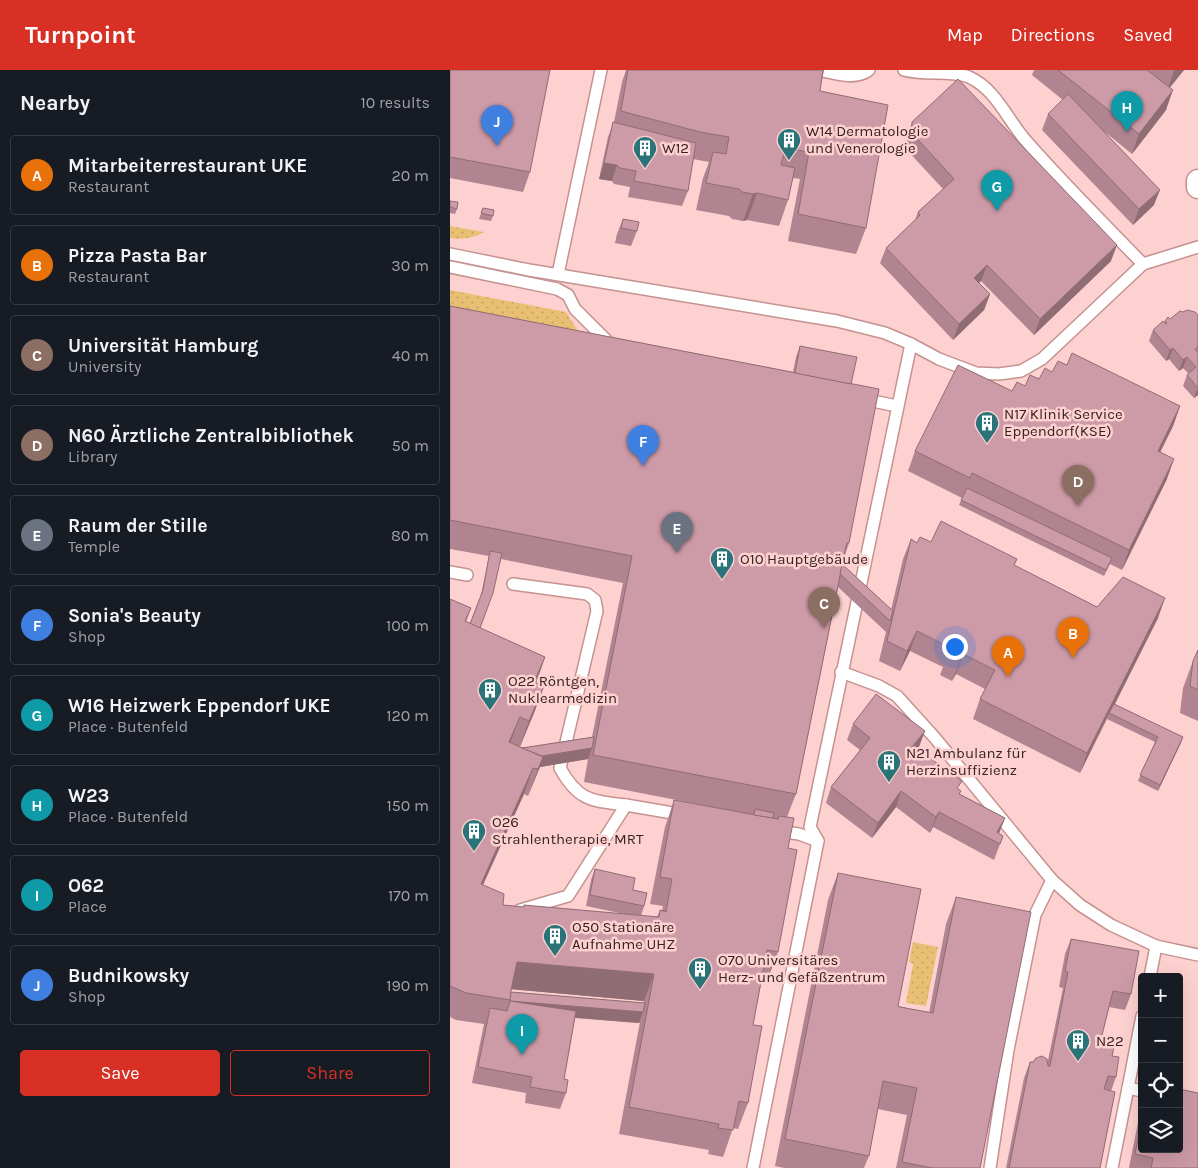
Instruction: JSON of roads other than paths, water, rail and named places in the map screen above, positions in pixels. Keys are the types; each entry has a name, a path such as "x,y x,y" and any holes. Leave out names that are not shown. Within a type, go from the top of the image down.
{"street":[{"path":"1198,181 1198,187"}],"lane":[{"path":"558,274 601,70"},
{"path":"819,70 849,76 869,70"},
{"path":"904,70 958,75 970,78 988,91 1001,106 1025,141 1143,264"},
{"path":"450,254 837,321 885,333 939,359 976,373 999,374 1021,371 1042,359 1143,264 1198,247"},
{"path":"450,267 557,289 568,295 575,309 610,344 624,352"},
{"path":"753,1168 818,841 810,827 911,344"},
{"path":"856,398 897,406"},
{"path":"450,572 467,575"},
{"path":"513,584 587,594 595,600 597,611 560,768 568,784 584,797 599,802 691,816"},
{"path":"841,672 879,686 897,696 935,738 1052,880 1080,905 1111,925 1156,946 1198,955"},
{"path":"508,914 568,896 626,805"},
{"path":"767,829 799,834 818,841"},
{"path":"990,1168 1008,1050 1035,915 1052,880"},
{"path":"1151,973 1156,946"},
{"path":"1112,1168 1142,1018"},
{"path":"1128,1088 1138,1090"}],"place":[{"name":"W23","path":"1127,132"},
{"name":"Budnikowsky","path":"497,146"},
{"name":"W14 Dermatologie und Venerologie","path":"789,161"},
{"name":"W12","path":"645,169"},
{"name":"W16 Heizwerk Eppendorf UKE","path":"997,211"},
{"name":"N17 Klinik Service Eppendorf(KSE)","path":"987,444"},
{"name":"Sonia's Beauty","path":"643,466"},
{"name":"N60 Ärztliche Zentralbibliothek","path":"1078,506"},
{"name":"Raum der Stille","path":"677,553"},
{"name":"O10 Hauptgebäude","path":"722,580"},
{"name":"Universität Hamburg","path":"824,628"},
{"name":"Pizza Pasta Bar","path":"1073,658"},
{"name":"Mitarbeiterrestaurant UKE","path":"1008,677"},
{"name":"O22 Röntgen, Nuklearmedizin","path":"490,711"},
{"name":"N21 Ambulanz für Herzinsuffizienz","path":"889,783"},
{"name":"O26 Strahlentherapie, MRT","path":"474,852"},
{"name":"O50 Stationäre Aufnahme UHZ","path":"555,957"},
{"name":"O70 Universitäres Herz- und Gefäßzentrum","path":"700,990"},
{"name":"O62","path":"522,1055"},
{"name":"N22","path":"1078,1062"}]}
